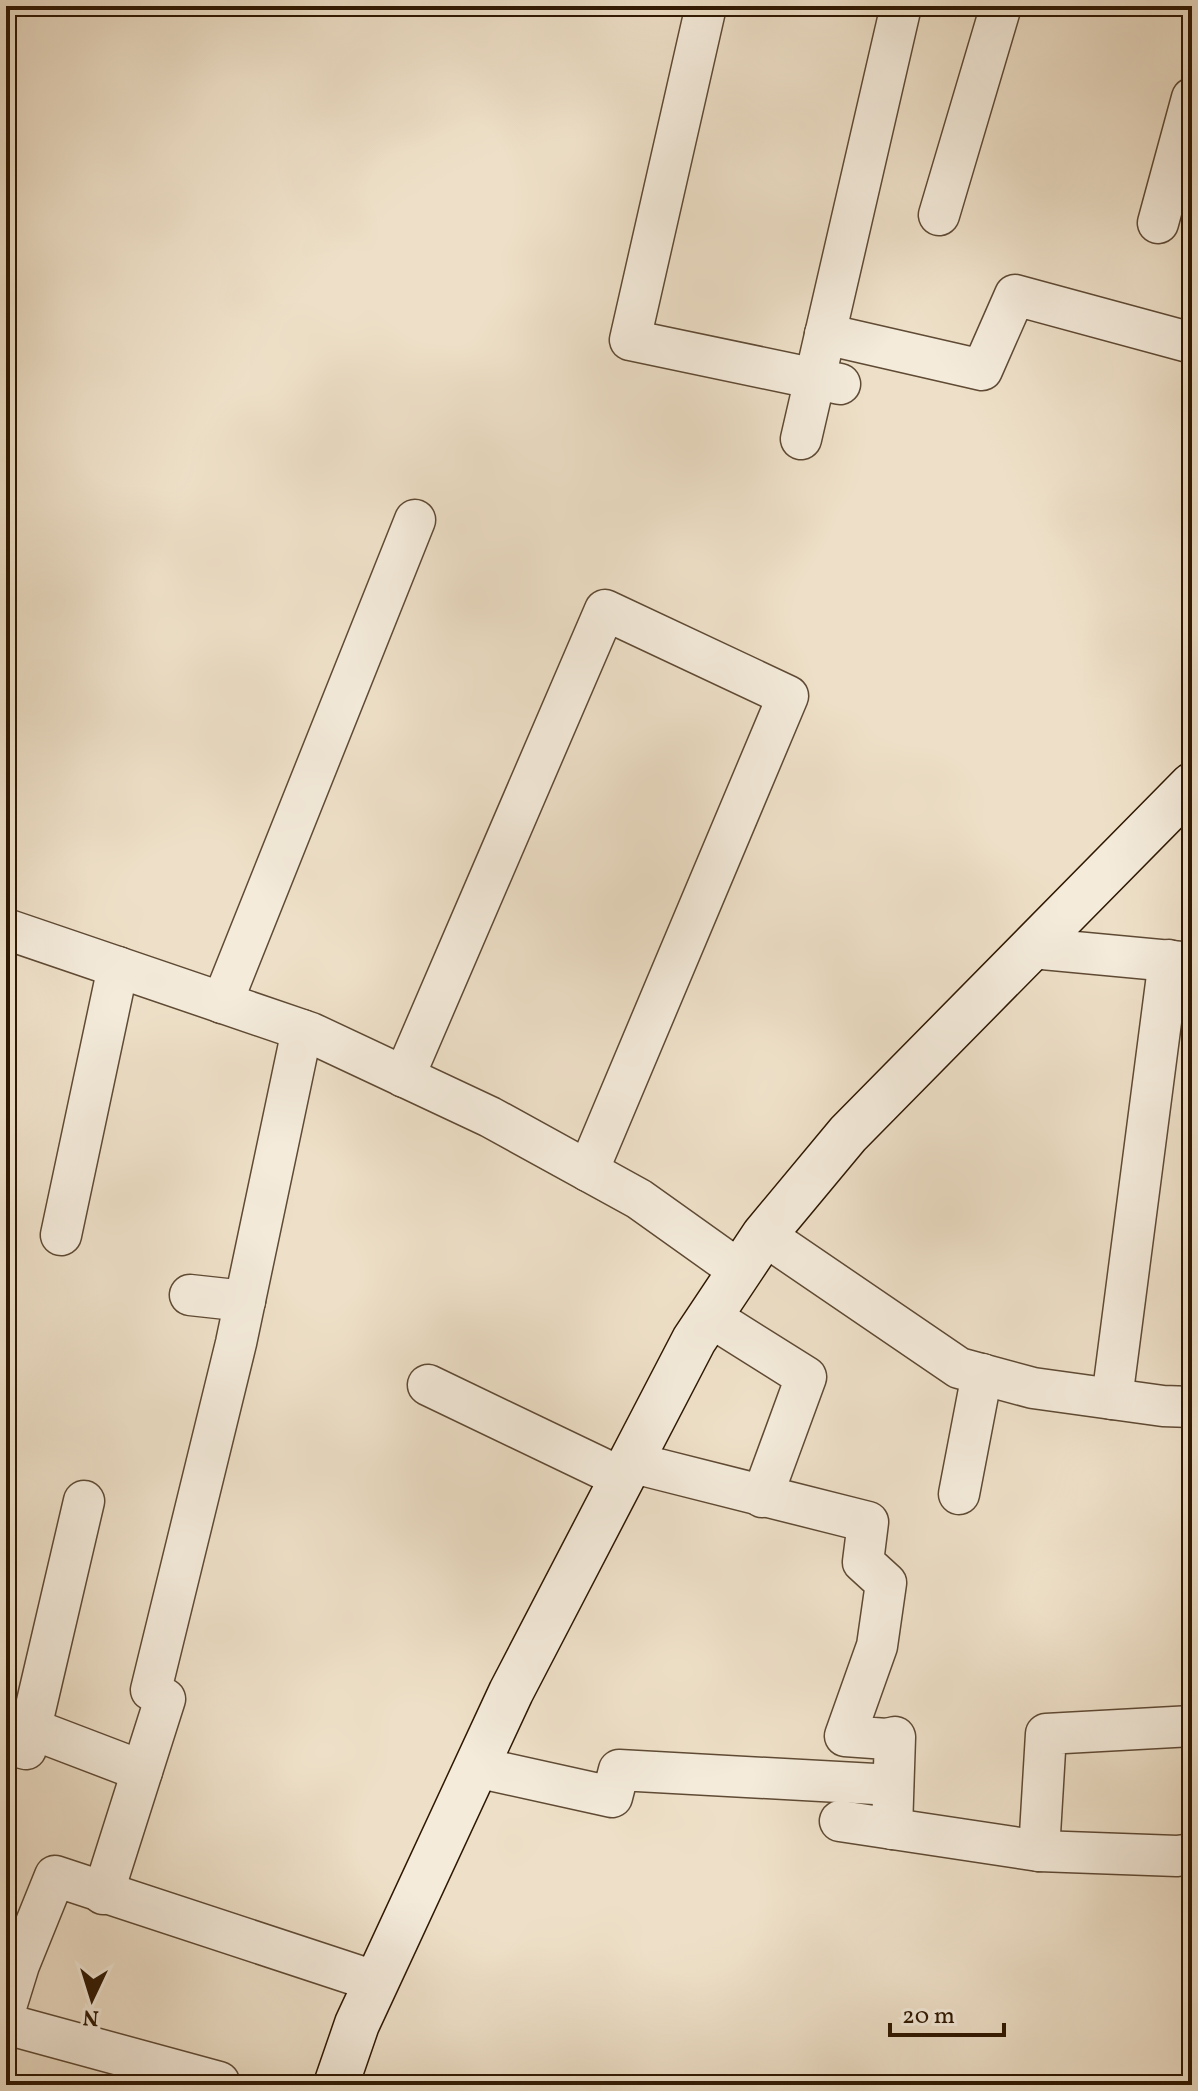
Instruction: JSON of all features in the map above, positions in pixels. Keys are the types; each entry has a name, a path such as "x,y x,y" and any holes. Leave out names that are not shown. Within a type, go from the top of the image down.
{"street":[{"path":"706,6 630,340 827,381"},
{"path":"801,439 827,381 825,334 901,6"},
{"path":"939,215 1001,6"},
{"path":"1158,223 1192,98"},
{"path":"825,334 982,370 1015,295 1192,343"},
{"path":"222,1003 415,520"},
{"path":"404,1077 605,610 788,696 588,1171"},
{"path":"336,2085 357,2024 511,1692 709,1316 764,1235 848,1134 1192,785"},
{"path":"6,929 302,1030 490,1117 639,1199 740,1271"},
{"path":"1032,948 1180,961 1112,1399"},
{"path":"61,1235 118,967"},
{"path":"103,1894 165,1699 151,1690 245,1301 302,1030"},
{"path":"764,1235 959,1368 1033,1388 1163,1406 1192,1407"},
{"path":"190,1295 245,1301"},
{"path":"709,1316 806,1377 762,1497"},
{"path":"959,1494 982,1374"},
{"path":"428,1385 626,1470 868,1522 863,1562 886,1583 877,1646 845,1736 895,1737 892,1829"},
{"path":"84,1501 19,1736 142,1771"},
{"path":"1039,1851 1046,1734 1192,1726"},
{"path":"476,1767 612,1797 619,1770 893,1785"},
{"path":"840,1821 1039,1851 1192,1854"},
{"path":"6,2007 12,1963 55,1876 377,1982"},
{"path":"6,2024 219,2082"}]}
